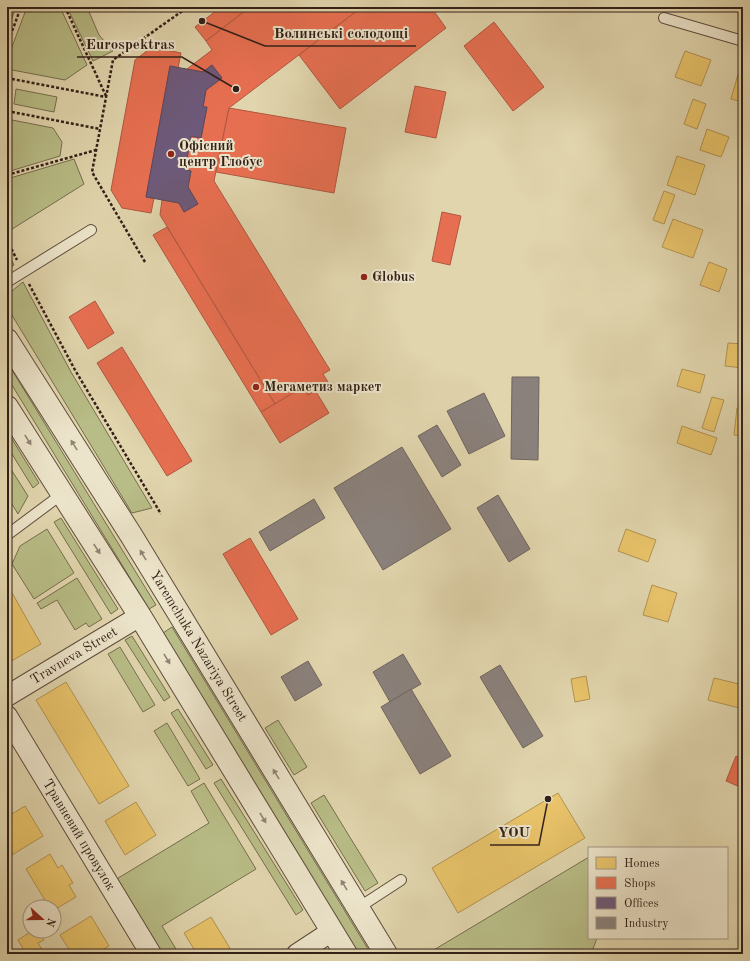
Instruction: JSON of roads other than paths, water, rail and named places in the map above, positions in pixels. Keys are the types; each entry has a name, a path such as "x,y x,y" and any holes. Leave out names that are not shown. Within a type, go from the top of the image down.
{"street":[{"name":"Yaremchuka Nazariya Street","path":"7,340 131,535 386,954"},
{"path":"7,406 144,623 346,954"},
{"path":"144,623 176,611"},
{"name":"Travneva Street","path":"7,696 144,623"},
{"name":"Травневий провулок","path":"7,716 151,954"},
{"path":"297,954 332,931"}],"lane":[{"path":"664,18 743,42"},
{"path":"7,282 91,230"},
{"path":"7,534 62,494"},
{"path":"358,908 401,880"}],"place":[{"name":"Волинські солодощі","path":"202,21"},
{"name":"Eurospektras","path":"236,89"},
{"name":"Офісний центр Глобус","path":"171,154"},
{"name":"Globus","path":"364,277"},
{"name":"Мегаметиз маркет","path":"256,387"},
{"name":"YOU","path":"548,799"}]}
